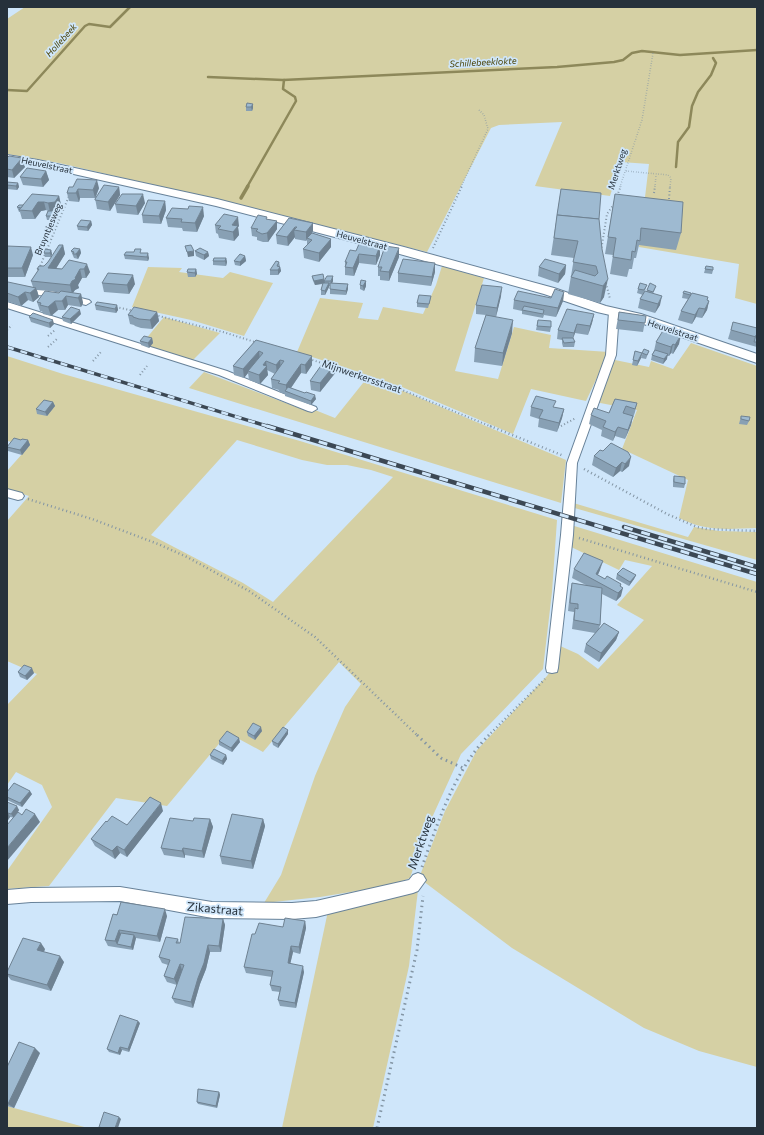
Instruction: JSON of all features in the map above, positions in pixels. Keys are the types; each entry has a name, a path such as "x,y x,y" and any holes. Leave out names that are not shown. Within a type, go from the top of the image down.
{"street":[{"name":"Heuvelstraat","path":"7,158 80,172 299,223 549,291 611,312 636,317 757,359"},
{"path":"7,289 48,293 86,302"},
{"path":"28,312 48,293"},
{"path":"7,305 223,373 312,409"},
{"path":"552,668 567,535 572,463 611,355 611,312"},
{"name":"Zikastraat","path":"7,897 31,895 120,894 212,910 292,911 316,908 413,886 418,880"}],"path":[{"name":"Merktweg","path":"600,257 607,214 613,205 626,171 642,120 653,53"},
{"path":"429,258 488,129 484,115 478,109"},
{"path":"626,171 671,176 669,199"},
{"name":"Bruyntjesweg","path":"30,291 80,172"},
{"path":"654,193 656,175"},
{"path":"613,205 621,206"},
{"path":"605,280 610,300 611,312"},
{"path":"115,307 136,311"},
{"path":"150,314 223,332 260,343"},
{"path":"7,330 12,325"},
{"path":"48,347 57,339"},
{"path":"93,361 101,352"},
{"name":"Mijnwerkersstraat","path":"304,357 326,364"},
{"path":"140,375 147,366"},
{"name":"Mijnwerkersstraat","path":"334,366 385,383 470,416 570,459 572,463 641,500 697,527 708,529 757,531"},
{"path":"561,426 571,420 581,417"},
{"path":"12,495 92,519 133,534 187,557 249,591 315,638 441,758 463,768"},
{"path":"567,535 608,546 757,592"},
{"name":"Merktweg","path":"377,1128 417,950 423,898 422,886 418,880 442,811 463,768 480,744 548,676 552,668"}],"shaded area":[{"path":"25,7 757,7 757,304 735,298 739,264 639,247 649,164 621,162 610,196 535,186 562,122 499,125 491,128 427,252 192,194 59,163 7,154 7,19"},
{"path":"442,266 484,278 455,371 498,379 514,327 551,335 549,348 609,352 586,401 531,389 513,434 402,387 401,390 566,460 561,503 189,388 204,372 307,411 310,408 335,418 367,378 354,374 355,371 297,352 320,298 363,303 358,318 378,320 383,307 423,314 436,285"},
{"path":"148,267 182,268 179,272 223,278 230,272 273,283 244,336 191,320 132,307"},
{"path":"164,317 220,333 192,361 149,348 145,340"},
{"path":"691,343 757,366 757,528 708,528 679,518 688,480 622,449 637,410 595,402 615,360 649,367 651,361 673,369"},
{"path":"7,356 63,374 300,441 557,520 552,592 543,669 461,754 425,833 410,878 393,885 320,897 264,903 281,875 315,776 345,707 361,684 339,662 263,752 228,733 167,806 116,798 49,886 7,889 7,871 52,807 42,785 16,772 7,785 7,705 37,674 7,661 7,521 29,496 7,489 7,471 30,445 7,441","holes":["237,440 302,460 327,465 347,465 371,470 393,477 273,602 243,583 151,535"]},
{"path":"570,502 688,537 694,527 719,531 757,532 757,560 571,507"},
{"path":"571,525 757,582 757,1067 699,1051 644,1028 512,948 419,878 445,811 477,750 547,676 553,667 558,645 578,654 598,669 644,620 617,605 652,566 625,560 619,570 567,545"},
{"path":"418,890 409,966 373,1128 282,1128 328,911"},
{"path":"7,1106 14,1108 88,1128 7,1128"}],"building":[{"path":"247,103 253,104 251,107 246,107"},
{"path":"9,156 22,158 12,170 7,169 7,158"},
{"path":"27,168 46,171 41,179 20,177"},
{"path":"77,179 97,180 93,190 78,189 76,193 67,193 69,187 73,187"},
{"path":"7,182 18,183 16,186 7,185"},
{"path":"104,185 119,187 108,202 95,200 95,199"},
{"path":"561,189 601,193 599,219 557,215"},
{"path":"32,194 59,196 55,202 38,202 32,211 19,210"},
{"path":"122,194 143,194 136,206 115,204"},
{"path":"615,194 683,202 681,233 641,228 640,241 637,240 635,252 632,251 631,260 613,257 616,238 608,237"},
{"path":"148,200 165,201 159,216 142,215"},
{"path":"19,205 23,205 21,208 17,207"},
{"path":"189,206 203,207 195,223 181,222 182,219 166,218 172,208 188,209"},
{"path":"48,211 58,211 56,216 46,216"},
{"path":"224,214 238,217 232,225 238,226 233,232 218,229 221,226 215,225"},
{"path":"258,215 267,217 266,219 277,221 267,233 262,234 256,231 258,229 251,228"},
{"path":"557,215 599,219 602,249 608,279 603,286 571,277 575,270 595,276 598,273 596,266 573,262 578,241 554,238"},
{"path":"289,218 313,223 306,232 294,230 297,227 295,227 287,237 276,235"},
{"path":"81,220 91,221 87,227 77,226"},
{"path":"312,233 331,239 319,253 303,249 312,240 307,238"},
{"path":"359,244 380,246 376,256 359,254 353,268 345,267 347,262 345,262 350,250 356,251"},
{"path":"59,245 63,245 48,268 62,269 69,260 87,264 84,269 80,269 75,278 76,279 72,281 70,285 31,281 39,269 37,269 39,266 44,266 48,262"},
{"path":"191,245 194,251 187,252 185,246"},
{"path":"7,246 31,247 22,268 7,268"},
{"path":"385,246 399,248 389,272 380,271 382,267 378,267"},
{"path":"74,248 80,249 76,254 73,254 74,252 71,251"},
{"path":"200,248 208,252 204,255 195,251"},
{"path":"45,249 51,250 50,253 44,253"},
{"path":"135,249 141,249 140,253 148,253 147,257 124,255 126,252 134,252"},
{"path":"240,254 245,256 240,262 234,261"},
{"path":"214,258 226,258 225,261 213,261"},
{"path":"403,259 435,263 432,277 398,273"},
{"path":"545,259 566,265 559,274 539,267"},
{"path":"276,261 279,262 277,266 280,267 278,270 270,270"},
{"path":"706,266 713,267 713,270 705,269"},
{"path":"188,269 196,269 195,273 187,272"},
{"path":"108,273 133,275 127,285 102,283"},
{"path":"323,274 324,279 314,281 312,276"},
{"path":"327,276 333,276 331,281 324,281"},
{"path":"361,280 366,281 363,286 360,285"},
{"path":"8,282 36,288 30,293 25,292 18,297 7,293"},
{"path":"323,283 329,283 325,291 321,290"},
{"path":"330,283 348,284 346,291 330,289"},
{"path":"640,283 647,285 644,290 638,289"},
{"path":"650,283 656,286 653,292 647,290"},
{"path":"482,285 502,287 497,308 476,305"},
{"path":"555,289 564,292 558,308 514,300 518,291 551,298"},
{"path":"45,291 59,293 61,291 81,294 78,298 66,296 62,301 55,301 48,307 40,305 41,303 37,302"},
{"path":"645,291 662,296 658,304 640,299"},
{"path":"684,291 691,293 690,295 683,293"},
{"path":"692,293 708,297 707,300 709,301 705,309 699,308 695,315 681,311"},
{"path":"419,295 431,296 429,304 417,303"},
{"path":"97,302 117,305 115,309 95,305"},
{"path":"524,306 544,310 543,314 522,310"},
{"path":"71,307 80,310 70,319 62,317"},
{"path":"134,307 157,312 150,320 139,319 128,315"},
{"path":"567,309 594,314 590,326 577,324 574,333 558,330"},
{"path":"619,312 646,316 645,323 618,320"},
{"path":"33,313 53,320 49,323 29,317"},
{"path":"486,315 513,320 503,353 475,348"},
{"path":"538,320 551,321 551,327 537,326"},
{"path":"733,322 757,328 756,337 731,330"},
{"path":"664,329 681,335 675,345 673,344 671,347 656,342"},
{"path":"756,335 757,342 754,342"},
{"path":"144,336 152,338 148,343 140,341"},
{"path":"562,338 573,338 575,342 564,343"},
{"path":"256,340 312,356 305,365 301,364 286,385 278,383 280,381 271,379 284,361 280,360 276,365 266,361 263,365 267,366 259,375 248,371 263,353 259,351 243,369 233,366"},
{"path":"644,349 649,351 647,355 642,353"},
{"path":"655,350 668,354 664,359 652,355"},
{"path":"635,351 642,353 638,361 633,360"},
{"path":"325,360 336,363 320,383 310,381"},
{"path":"288,387 315,395 311,401 285,391"},
{"path":"536,396 556,401 553,407 564,409 559,423 539,418 543,410 531,407"},
{"path":"615,399 637,403 635,409 626,406 623,413 633,416 628,430 618,427 615,432 603,427 606,421 591,415 594,408 609,413"},
{"path":"44,400 53,402 45,412 36,409"},
{"path":"741,416 750,417 749,421 741,419"},
{"path":"14,438 28,440 20,450 7,447"},
{"path":"611,443 628,452 631,457 625,464 622,462 616,468 594,456 600,450 603,451"},
{"path":"674,476 685,477 685,484 674,482"},
{"path":"584,553 603,561 596,574 605,579 607,576 621,584 620,586 623,588 618,593 574,569"},
{"path":"623,568 636,575 630,582 617,574"},
{"path":"572,583 602,588 600,625 574,620 575,608 578,609 578,604 570,603"},
{"path":"604,623 619,632 601,653 586,644"},
{"path":"24,665 32,668 25,676 18,672"},
{"path":"253,723 261,727 254,736 247,732"},
{"path":"283,727 288,730 278,744 272,741"},
{"path":"227,731 239,738 231,748 219,741"},
{"path":"214,749 226,755 222,761 210,755"},
{"path":"14,783 30,791 20,803 7,797 7,792"},
{"path":"150,797 161,803 124,850 117,846 112,851 91,839 112,816 127,825"},
{"path":"7,802 17,806 11,814 8,813 7,815"},
{"path":"26,809 35,814 7,848 7,825 18,812 22,815"},
{"path":"232,814 263,819 251,861 220,856"},
{"path":"170,818 193,821 194,818 210,819 202,851 183,848 182,851 161,848"},
{"path":"121,902 165,909 157,936 119,930 115,941 105,940 113,914 117,915"},
{"path":"185,917 223,919 219,946 208,945 204,963 191,1002 172,998 184,965 180,964 174,979 164,976 170,960 159,957 166,937 178,939 176,943 180,943"},
{"path":"285,918 305,921 299,947 291,946 288,963 303,966 295,1003 278,1000 281,987 270,985 273,971 244,967 252,934 255,934 259,923 283,927"},
{"path":"121,933 134,935 131,947 117,944"},
{"path":"23,938 41,943 37,950 60,956 47,985 7,974"},
{"path":"120,1015 138,1021 128,1049 120,1047 118,1053 107,1049"},
{"path":"19,1042 35,1048 8,1104 7,1067"},
{"path":"198,1089 219,1092 216,1106 197,1102"},
{"path":"104,1112 119,1117 115,1128 99,1127"}],"waterway":[{"name":"Hollebeek","path":"7,90 27,91 85,26 89,24 110,27 130,7"},
{"name":"Schillebeeklokte","path":"208,77 283,80 557,67 614,62 623,60 632,53 642,51 680,55 757,50"},
{"path":"676,167 678,142 689,127 692,106 698,92 711,75 716,63 713,58"},
{"path":"247,187 296,101 295,97 283,89 284,80"},
{"path":"241,198 248,186"}],"railway":[{"path":"7,347 270,427"},
{"path":"267,426 757,574"},
{"path":"624,527 757,567"}]}
